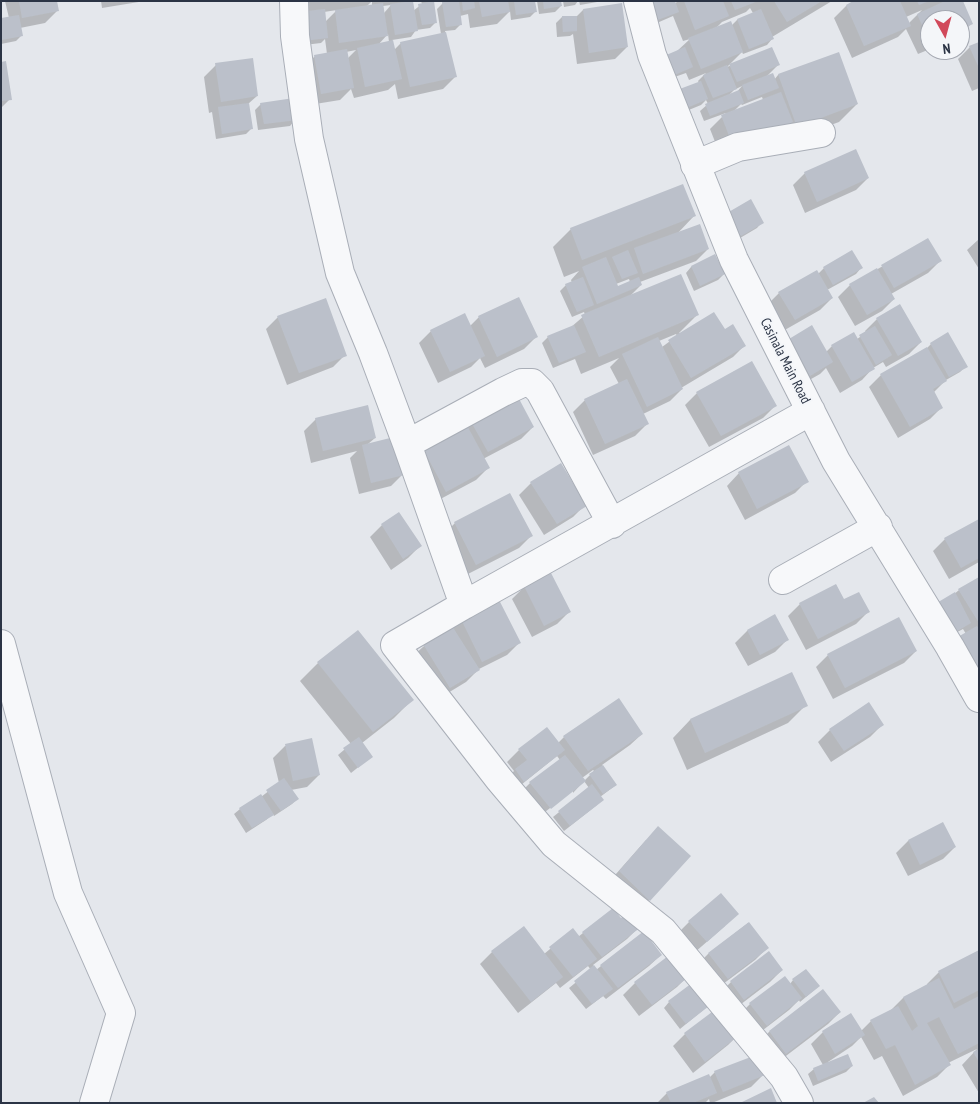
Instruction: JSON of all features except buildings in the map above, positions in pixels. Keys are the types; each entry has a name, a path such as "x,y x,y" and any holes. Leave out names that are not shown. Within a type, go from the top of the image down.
{"street":[{"path":"294,1 295,36 308,138 340,273 373,352 464,605"},
{"name":"Casinala Main Road","path":"638,1 652,55 734,260 836,461 878,526 979,698"},
{"path":"696,166 738,147 821,133"},
{"path":"407,444 503,392 522,384 532,383 540,391 612,524"},
{"path":"799,1103 784,1077 663,931 554,844 499,779 395,645 811,411"},
{"path":"783,580 878,526"},
{"path":"1,644 68,893 121,1013 94,1103"}]}
